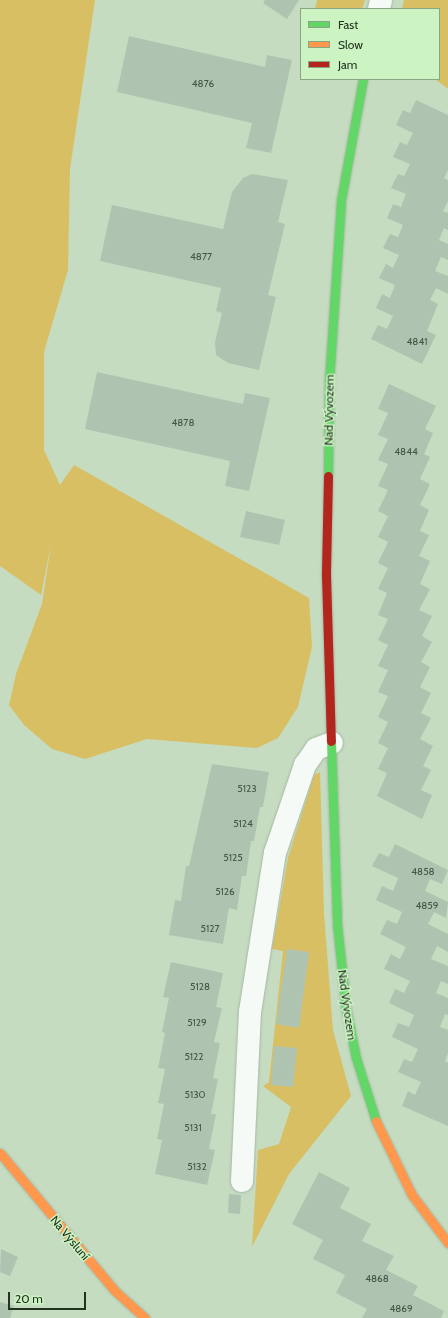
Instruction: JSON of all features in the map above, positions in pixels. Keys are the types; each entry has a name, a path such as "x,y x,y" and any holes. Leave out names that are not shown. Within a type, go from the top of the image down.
{"street":[{"name":"Nad Vývozem","path":"363,80 341,200 329,382 326,575 337,924 346,1010 356,1058 389,1153 412,1195 448,1243"},
{"path":"242,1181 250,1012 275,853 305,765 316,749 332,743"},
{"name":"Na Výsluní","path":"0,1153 114,1290 145,1318"}],"shaded area":[{"path":"0,0 95,0 70,169 68,270 44,352 44,450 60,485 74,465 309,598 312,647 298,707 278,738 257,748 147,739 85,759 52,749 24,725 9,705 16,674 42,604 51,544 41,595 0,566"},
{"path":"317,0 365,0 362,8 315,8"},
{"path":"404,0 448,0 448,89 436,80 440,80 440,8 402,8"},
{"path":"320,772 324,913 333,1030 351,1096 289,1174 252,1247 258,1150 279,1144 291,1107 263,1086 269,1082 283,951 272,949 288,858 314,775"}],"building":[{"path":"265,0 299,0 287,19 263,3"},
{"path":"129,36 265,67 267,55 292,60 271,153 246,148 252,123 117,92"},
{"path":"416,100 448,115 448,170 444,178 448,180 448,201 443,211 448,213 448,230 444,228 439,240 448,244 448,260 441,257 435,271 448,276 448,294 436,288 430,300 438,304 427,331 436,335 422,364 371,339 378,325 387,329 393,316 376,308 382,294 390,298 395,285 379,278 386,264 393,268 399,255 383,248 390,234 398,237 403,225 387,218 393,204 401,207 406,194 391,188 398,174 404,176 410,164 393,157 400,142 407,145 413,133 396,125 403,110 410,113"},
{"path":"252,174 288,180 278,222 285,224 268,295 276,297 259,370 228,363 216,355 215,342 222,313 216,311 221,288 100,261 112,205 223,229 232,192 243,178"},
{"path":"97,372 243,404 245,393 270,398 249,491 225,486 230,461 85,429"},
{"path":"389,384 436,406 425,429 433,433 424,454 430,457 420,479 430,484 420,505 429,510 420,531 429,535 419,556 430,561 420,584 430,589 419,610 432,616 422,636 432,642 421,662 430,667 420,687 431,693 421,713 431,718 420,739 433,746 423,766 431,770 421,790 432,795 422,819 377,796 387,773 378,769 388,748 378,743 388,722 378,717 388,696 378,692 388,670 378,666 388,645 378,640 388,619 378,615 387,593 378,589 388,568 378,563 388,542 378,537 388,516 378,511 388,490 378,486 388,464 378,460 388,439 378,435 388,413 378,409"},
{"path":"246,511 285,520 279,545 240,537"},
{"path":"212,764 269,772 263,807 260,807 254,841 251,841 246,876 242,876 237,910 229,908 223,944 169,935 175,900 181,901 186,866 189,866"},
{"path":"395,844 448,870 442,884 430,879 425,891 448,902 446,918 434,912 428,924 448,934 448,952 437,946 431,959 448,966 448,984 441,981 436,993 448,998 448,1015 445,1014 440,1027 448,1030 448,1053 445,1061 448,1063 448,1126 402,1106 408,1091 415,1095 421,1082 398,1072 404,1059 412,1062 418,1049 392,1037 398,1023 409,1027 414,1015 389,1003 395,989 404,993 410,981 384,969 391,954 400,959 406,947 380,934 387,920 397,924 402,912 376,900 382,886 393,891 398,878 372,866 379,853 389,857"},
{"path":"287,949 309,952 299,1028 276,1024"},
{"path":"171,962 223,973 216,1007 222,1008 214,1042 220,1043 213,1078 218,1079 211,1114 216,1114 209,1149 215,1150 207,1185 155,1174 162,1140 157,1139 164,1104 158,1103 165,1069 158,1068 165,1033 162,1032 169,998 163,997"},
{"path":"274,1046 297,1048 293,1087 271,1085"},
{"path":"319,1172 350,1188 340,1208 371,1224 362,1241 394,1256 386,1270 418,1286 413,1295 444,1311 441,1318 362,1318 367,1309 336,1293 345,1275 313,1259 323,1240 292,1224"},
{"path":"229,1194 241,1195 240,1214 228,1213"},
{"path":"1,1249 18,1257 10,1276 0,1272"},
{"path":"0,1302 14,1306 10,1318 0,1318"}],"traffic: fast":[{"path":"328,476 329,382 341,200 363,80"},
{"path":"331,741 337,924 346,1009 356,1058 376,1121"}],"traffic: slow":[{"path":"376,1121 412,1195 448,1243"},
{"path":"0,1153 114,1290 145,1318"}],"traffic: jam":[{"path":"328,476 326,575 331,741"}]}
